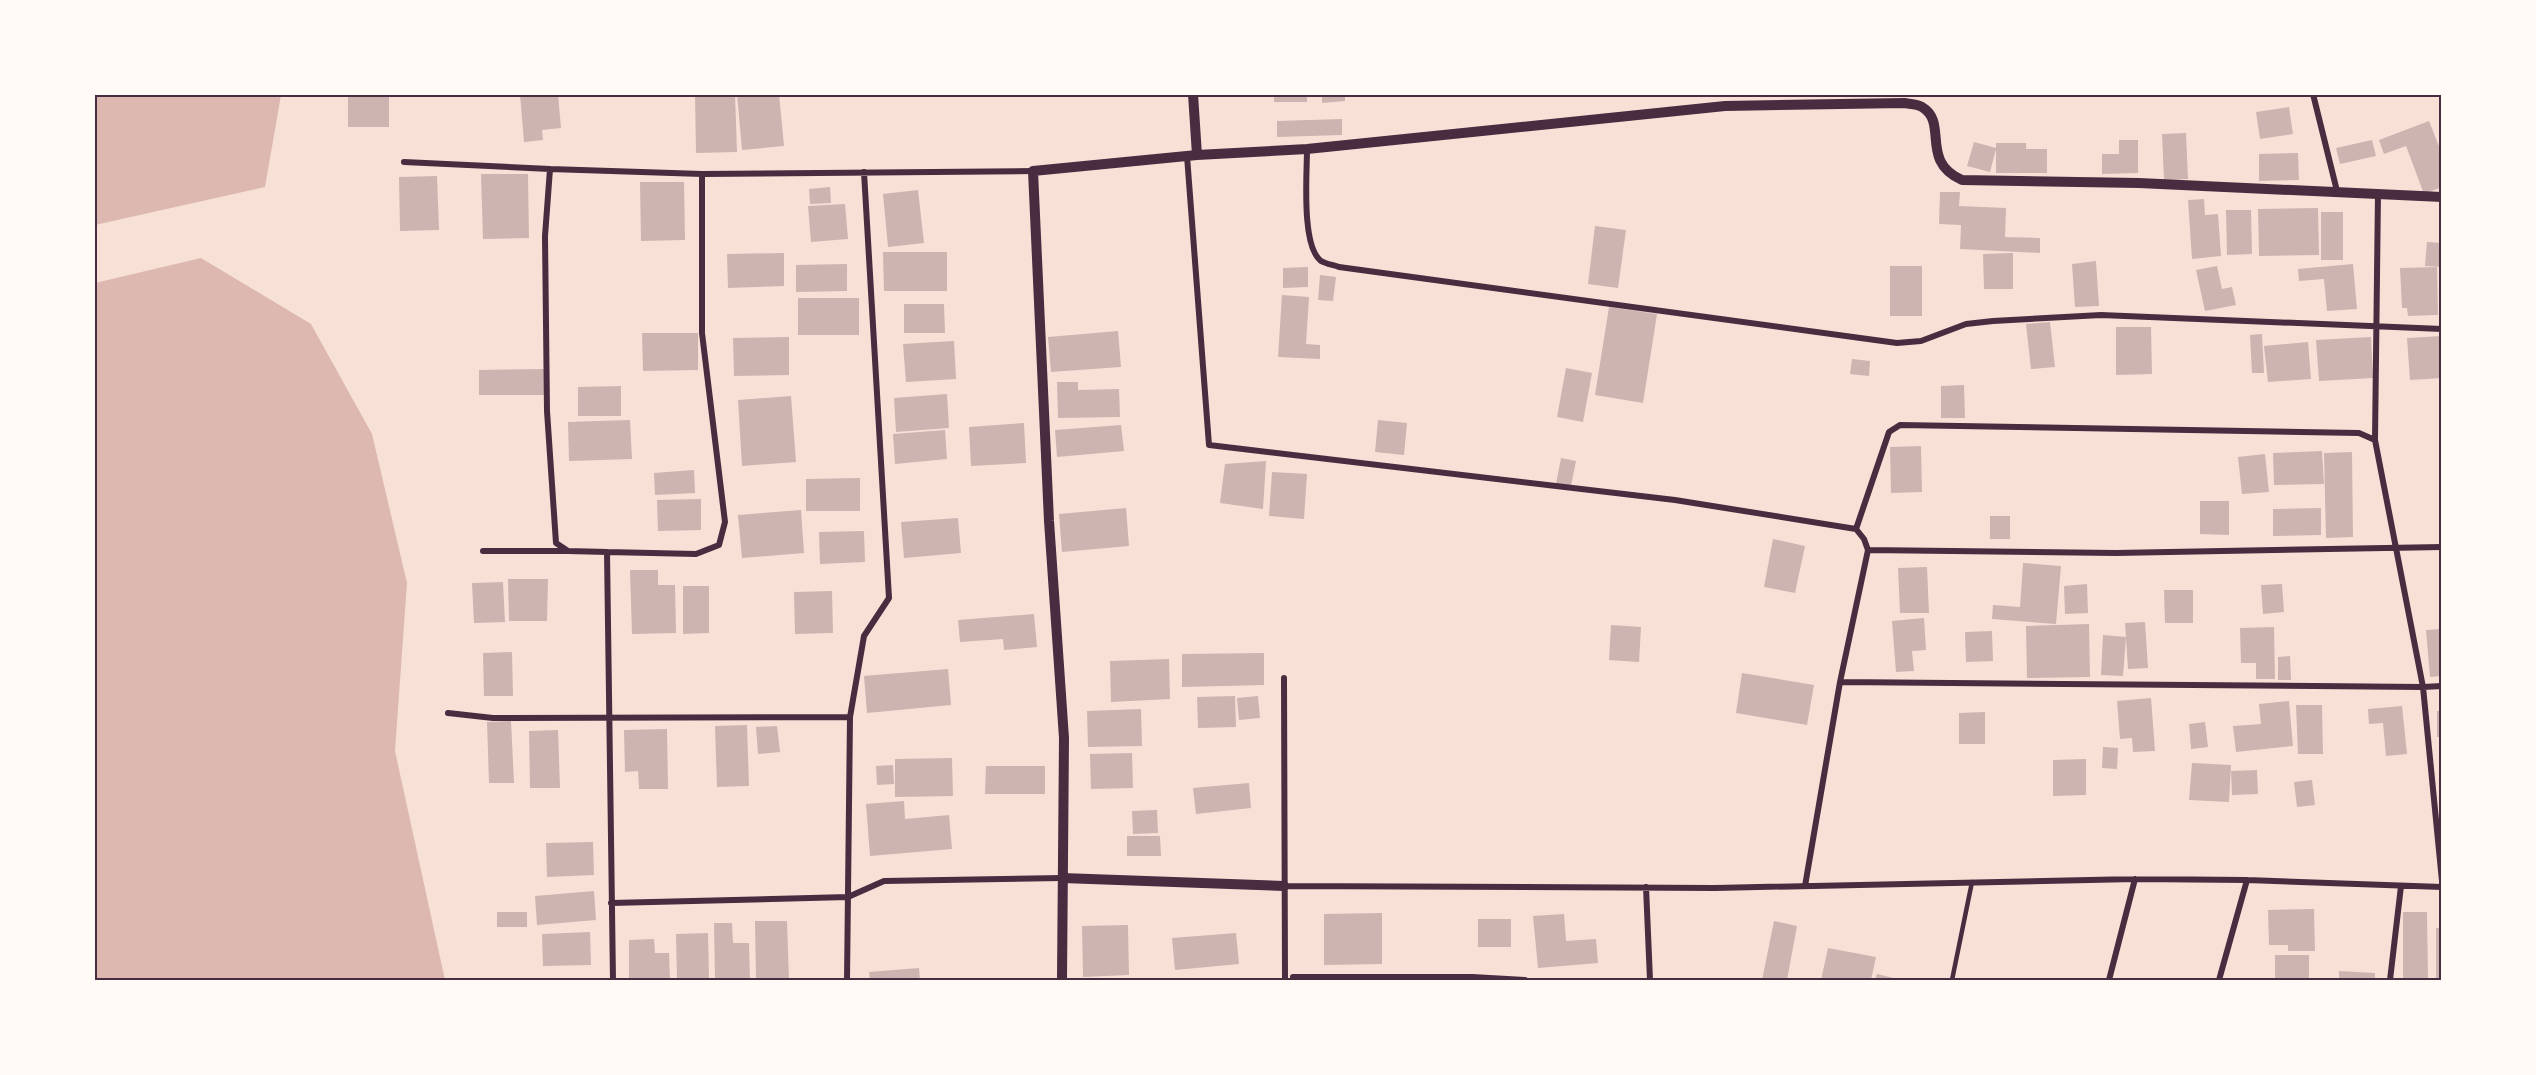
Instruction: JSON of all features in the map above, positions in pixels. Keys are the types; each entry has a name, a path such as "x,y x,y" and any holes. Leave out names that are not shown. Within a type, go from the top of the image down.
{"street":[{"path":"1193,94 1192,155 1209,445 1675,500 1856,529 1864,539 1869,550 1840,682 1805,886"},
{"path":"2313,94 2337,191"},
{"path":"404,162 702,174 1033,171 1192,155 1307,149 1725,106 1904,103 1922,107 1933,118 1939,161 1948,173 1962,180 2139,183 2442,197"},
{"path":"1307,149 1308,232 1314,251 1321,260 1339,267 1896,343 1921,340 1966,324 2101,315 2442,329"},
{"path":"550,169 545,236 547,411 556,543 568,551"},
{"path":"1033,171 1049,521 1064,738 1062,981"},
{"path":"847,981 850,717 864,636 889,598 864,172"},
{"path":"483,550 696,554 719,545 725,522 702,333 702,174"},
{"path":"2378,193 2375,440 2423,687 2442,881"},
{"path":"1856,529 1889,432 1900,425 2359,433 2375,440"},
{"path":"1869,550 2116,553 2442,547"},
{"path":"607,552 613,981"},
{"path":"1284,678 1285,981"},
{"path":"1840,682 2442,686"},
{"path":"448,713 493,718 850,717"},
{"path":"612,903 848,897 884,881 1062,878 1284,886 1805,886 2135,879 2247,880 2442,887"},
{"path":"2109,981 2135,879"},
{"path":"2219,981 2247,880"},
{"path":"2390,981 2401,886"},
{"path":"1646,887 1650,981"},
{"path":"1293,976 1525,981"}],"lane":[{"path":"1952,981 1972,882"}],"shaded area":[{"path":"94,95 281,95 265,187 95,225"},
{"path":"201,258 311,324 372,434 407,583 395,751 445,980 95,980 95,283"}],"building":[{"path":"348,94 389,94 389,127 348,127"},
{"path":"520,94 558,94 561,128 542,130 543,140 524,142"},
{"path":"695,94 735,94 737,152 696,153"},
{"path":"737,94 779,94 784,146 742,150"},
{"path":"1274,94 1307,94 1307,102 1274,102"},
{"path":"1322,94 1345,94 1345,101 1322,103"},
{"path":"2289,107 2293,134 2260,139 2256,112"},
{"path":"1342,119 1342,135 1277,137 1277,121"},
{"path":"2429,121 2442,154 2442,187 2424,194 2406,146 2384,154 2379,140"},
{"path":"2186,133 2188,179 2164,180 2162,134"},
{"path":"2119,140 2138,140 2138,173 2102,174 2102,154 2119,154"},
{"path":"2372,140 2376,156 2340,164 2336,148"},
{"path":"1974,142 1996,148 1996,143 2026,143 2026,149 2047,149 2047,173 1996,173 1996,149 1990,172 1967,166"},
{"path":"2298,153 2299,180 2259,181 2259,154"},
{"path":"481,174 528,174 529,238 483,239"},
{"path":"437,176 439,230 400,231 399,177"},
{"path":"640,182 684,182 685,240 641,241"},
{"path":"830,187 831,203 810,204 809,189"},
{"path":"918,190 924,243 888,247 883,194"},
{"path":"1940,192 1960,192 1959,206 2006,208 2005,237 2040,238 2040,253 1960,249 1961,225 1939,224"},
{"path":"2204,199 2205,215 2218,214 2221,256 2192,259 2188,200"},
{"path":"845,204 848,239 811,242 808,206"},
{"path":"2318,208 2319,255 2259,256 2258,209"},
{"path":"2226,210 2251,210 2252,254 2227,255"},
{"path":"2321,212 2343,212 2343,260 2321,260"},
{"path":"1595,226 1626,230 1618,288 1588,284"},
{"path":"2427,242 2442,243 2442,267 2425,266"},
{"path":"883,252 947,252 947,291 884,291"},
{"path":"784,253 784,286 728,288 727,254"},
{"path":"2013,253 2013,289 1984,289 1983,254"},
{"path":"2096,261 2099,306 2075,307 2072,264"},
{"path":"847,264 847,291 796,292 796,265"},
{"path":"2353,264 2357,309 2327,311 2324,279 2299,281 2298,269"},
{"path":"1890,266 1922,266 1922,316 1890,316"},
{"path":"2217,266 2222,289 2232,287 2236,305 2205,311 2196,270"},
{"path":"1308,267 1308,287 1283,288 1283,268"},
{"path":"2437,267 2438,315 2408,316 2407,308 2402,308 2400,268"},
{"path":"1320,275 1336,277 1333,301 1318,300"},
{"path":"1282,295 1309,297 1306,344 1320,345 1320,359 1278,357"},
{"path":"798,298 859,298 859,335 798,335"},
{"path":"904,304 944,304 945,333 904,333"},
{"path":"1609,307 1657,314 1643,403 1595,395"},
{"path":"2050,322 2055,367 2031,369 2026,324"},
{"path":"2116,327 2151,327 2152,374 2116,375"},
{"path":"1118,331 1121,367 1051,372 1048,337"},
{"path":"642,333 698,333 698,370 643,371"},
{"path":"2262,334 2264,373 2252,373 2250,335"},
{"path":"2442,336 2442,378 2410,380 2407,338"},
{"path":"789,337 789,375 734,376 733,338"},
{"path":"2371,337 2373,378 2319,381 2316,340"},
{"path":"954,341 956,379 906,382 903,344"},
{"path":"2308,342 2311,379 2268,382 2264,346"},
{"path":"1852,359 1870,361 1869,376 1850,374"},
{"path":"1566,368 1592,373 1583,422 1557,417"},
{"path":"544,369 544,395 479,395 479,370"},
{"path":"1057,382 1078,382 1078,390 1119,389 1120,417 1058,418"},
{"path":"1964,385 1965,418 1941,418 1941,386"},
{"path":"621,386 621,416 578,416 578,387"},
{"path":"947,394 949,428 896,432 894,398"},
{"path":"791,396 796,462 742,466 738,400"},
{"path":"630,420 632,459 569,461 568,422"},
{"path":"1378,420 1407,423 1404,455 1375,452"},
{"path":"1024,423 1026,463 971,466 969,427"},
{"path":"1121,425 1124,451 1057,457 1055,430"},
{"path":"945,430 947,459 895,464 893,434"},
{"path":"1921,446 1922,492 1891,493 1890,447"},
{"path":"2322,451 2324,484 2274,485 2273,453"},
{"path":"2352,452 2353,537 2326,538 2324,453"},
{"path":"2265,454 2269,492 2242,494 2238,457"},
{"path":"1561,458 1576,461 1571,486 1556,484"},
{"path":"1266,461 1263,509 1220,503 1225,464"},
{"path":"694,470 695,493 655,495 654,473"},
{"path":"1272,472 1307,474 1304,519 1269,516"},
{"path":"860,478 860,511 806,511 806,479"},
{"path":"701,499 701,530 658,531 657,500"},
{"path":"2200,501 2229,501 2229,535 2200,534"},
{"path":"1126,508 1129,546 1062,552 1059,514"},
{"path":"2321,508 2321,535 2273,536 2273,509"},
{"path":"801,510 804,553 742,558 738,515"},
{"path":"1990,516 2010,516 2010,539 1990,539"},
{"path":"958,518 961,553 904,558 901,522"},
{"path":"864,531 865,562 820,564 819,532"},
{"path":"1773,539 1805,546 1795,593 1764,587"},
{"path":"2023,563 2061,566 2056,624 1992,619 1993,605 2020,607"},
{"path":"1927,567 1929,613 1900,613 1898,568"},
{"path":"630,570 658,570 658,585 675,585 676,633 632,634"},
{"path":"508,579 548,579 547,621 509,621"},
{"path":"503,582 505,622 474,623 472,583"},
{"path":"2087,584 2088,613 2065,614 2064,586"},
{"path":"2282,584 2284,612 2263,614 2261,585"},
{"path":"683,586 709,586 709,633 683,634"},
{"path":"2164,590 2193,590 2193,623 2165,623"},
{"path":"832,591 833,633 795,634 794,592"},
{"path":"1034,614 1037,647 1004,650 1003,639 960,642 958,620"},
{"path":"1924,618 1926,650 1912,651 1914,671 1896,672 1892,621"},
{"path":"2145,622 2148,668 2128,669 2125,623"},
{"path":"2089,624 2090,677 2027,678 2026,626"},
{"path":"1611,625 1641,627 1639,662 1609,660"},
{"path":"2274,627 2275,679 2256,679 2256,663 2241,663 2240,628"},
{"path":"2442,629 2442,676 2430,677 2426,630"},
{"path":"1992,631 1993,661 1966,662 1965,632"},
{"path":"2103,635 2126,637 2123,676 2101,675"},
{"path":"512,652 513,696 484,696 483,653"},
{"path":"1264,653 1264,685 1182,687 1182,654"},
{"path":"2290,656 2291,680 2278,680 2278,657"},
{"path":"1169,659 1170,699 1111,702 1110,661"},
{"path":"948,669 951,705 867,713 864,676"},
{"path":"1742,673 1814,685 1807,725 1736,713"},
{"path":"1235,696 1236,727 1198,728 1197,697"},
{"path":"1258,696 1260,718 1239,720 1237,698"},
{"path":"2151,698 2155,751 2133,752 2132,738 2120,739 2117,701"},
{"path":"2289,701 2293,746 2236,752 2233,726 2261,724 2259,704"},
{"path":"2296,705 2322,705 2323,754 2298,754"},
{"path":"2402,706 2407,754 2386,756 2383,723 2369,724 2368,709"},
{"path":"1141,709 1142,746 1088,747 1087,711"},
{"path":"2437,711 2442,711 2442,737 2437,737"},
{"path":"1985,712 1985,744 1959,744 1959,713"},
{"path":"511,721 514,783 489,783 487,722"},
{"path":"2205,722 2208,747 2191,749 2189,724"},
{"path":"747,725 749,786 717,787 715,726"},
{"path":"777,726 780,752 758,754 756,727"},
{"path":"667,729 668,789 639,789 638,771 625,772 624,730"},
{"path":"558,730 560,788 530,788 529,731"},
{"path":"2103,747 2118,748 2117,769 2102,768"},
{"path":"1132,753 1133,788 1091,789 1090,754"},
{"path":"952,758 953,796 895,797 895,759"},
{"path":"2086,759 2086,795 2053,796 2053,760"},
{"path":"2192,763 2231,765 2229,802 2189,800"},
{"path":"893,765 894,784 877,785 876,766"},
{"path":"986,766 1045,766 1045,794 985,794"},
{"path":"2257,770 2258,794 2232,795 2231,771"},
{"path":"2312,780 2315,805 2297,807 2294,782"},
{"path":"1249,783 1251,808 1196,814 1193,788"},
{"path":"904,801 905,819 949,815 952,849 870,856 866,804"},
{"path":"1157,810 1158,833 1133,834 1132,811"},
{"path":"1127,836 1160,836 1161,856 1127,856"},
{"path":"593,842 594,875 547,877 546,843"},
{"path":"594,891 596,920 537,925 535,896"},
{"path":"2314,909 2315,951 2288,951 2288,945 2269,945 2268,910"},
{"path":"497,912 527,912 527,927 497,927"},
{"path":"2403,912 2427,912 2428,980 2403,980"},
{"path":"1382,913 1382,964 1324,965 1324,914"},
{"path":"1564,914 1566,941 1596,939 1598,963 1538,968 1533,916"},
{"path":"1478,919 1511,919 1511,947 1478,947"},
{"path":"755,921 787,921 789,980 756,980"},
{"path":"1774,921 1797,926 1787,980 1762,980"},
{"path":"714,923 732,923 733,943 749,943 750,980 715,980"},
{"path":"1128,925 1129,975 1083,977 1082,926"},
{"path":"2436,928 2442,928 2442,980 2436,980"},
{"path":"590,932 591,965 543,966 542,934"},
{"path":"708,933 709,980 677,980 676,934"},
{"path":"1236,933 1239,964 1175,970 1172,938"},
{"path":"654,939 655,953 669,953 670,980 629,980 629,940"},
{"path":"1828,948 1876,957 1871,980 1821,980"},
{"path":"2275,955 2309,955 2309,979 2275,979"},
{"path":"919,968 920,980 870,980 869,972"},
{"path":"2339,971 2375,973 2375,980 2339,980"},
{"path":"1877,974 1902,980 1875,980"}]}
